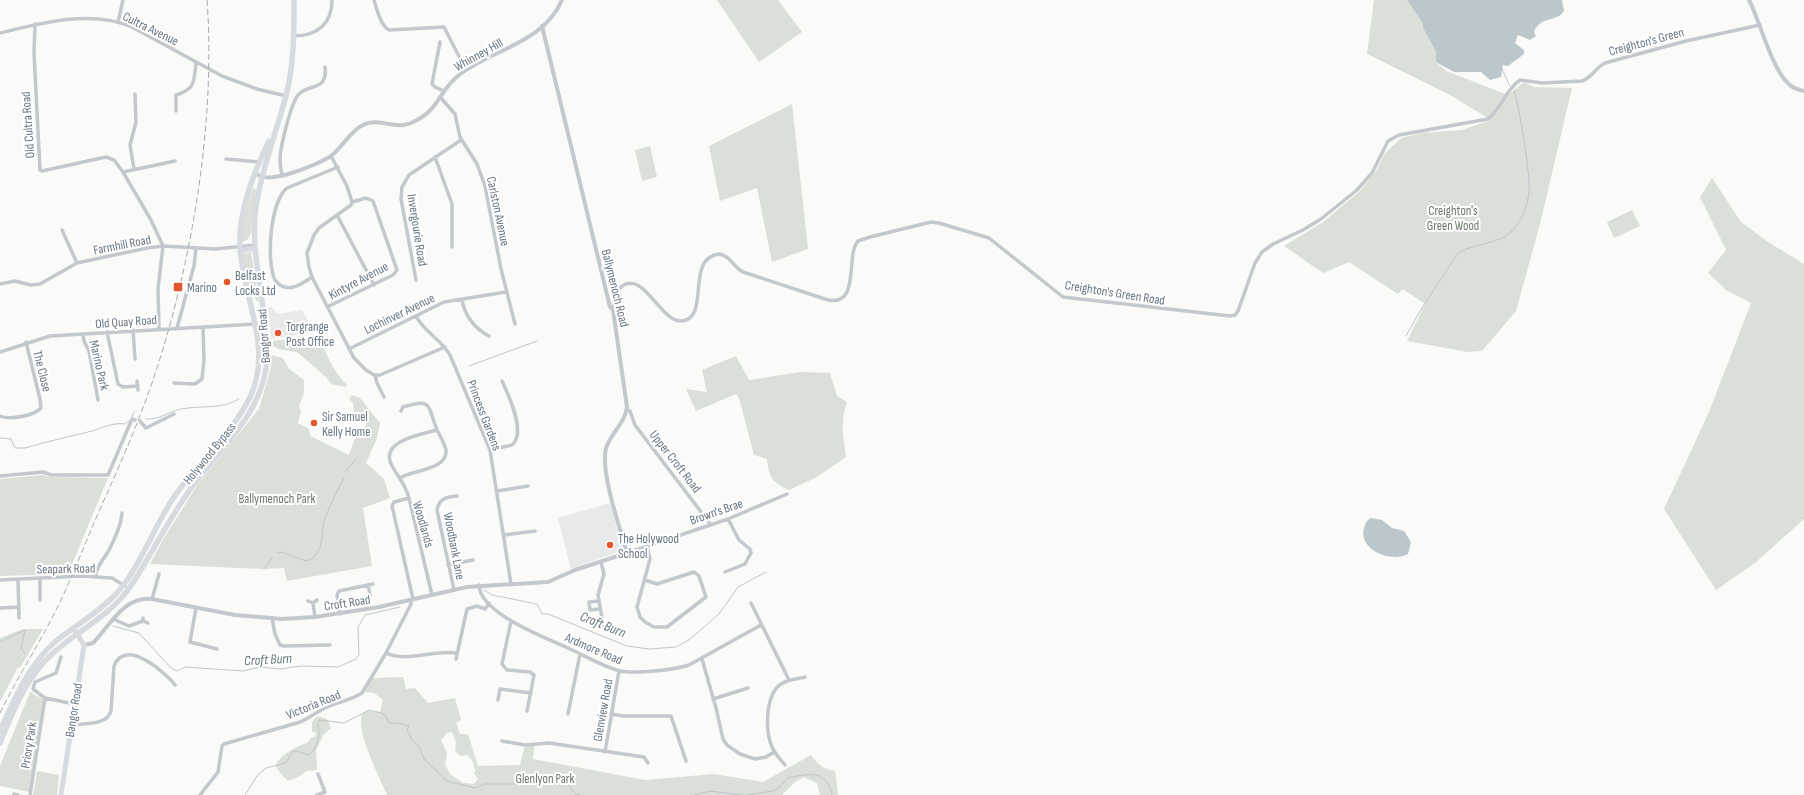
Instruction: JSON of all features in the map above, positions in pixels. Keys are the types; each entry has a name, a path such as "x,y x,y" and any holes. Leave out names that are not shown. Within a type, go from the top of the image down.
{"highway":[{"name":"Bangor Road","path":"129,588 192,486 248,416 263,382 267,358 255,247 256,210 259,176 286,96 292,62 294,0"},
{"name":"Holywood Bypass","path":"0,731 19,690 36,662 56,641 100,609 123,585 173,498 197,466 231,427 245,407 251,395 257,377 259,362 256,324 245,285 240,250 242,219 251,185 259,176 260,162 276,124"},
{"path":"240,250 255,247"},
{"path":"251,395 257,398"},
{"path":"0,743 19,701 35,674 52,654 108,611 129,588"}],"main road":[{"path":"73,629 78,634 84,645"},
{"name":"Bangor Road","path":"60,795 84,645"}],"street":[{"path":"118,22 123,0"},
{"path":"294,36 308,35 324,26 331,14 332,0"},
{"path":"374,0 385,28 389,30 444,27 466,70"},
{"name":"Whinney Hill","path":"259,176 271,179 308,167 331,156 358,128 364,124 370,122 398,126 409,124 428,113 441,98 452,81 466,70 513,46 542,26 557,11 562,0"},
{"path":"1749,0 1770,52 1785,80 1790,86 1804,91"},
{"name":"Cultra Avenue","path":"0,33 35,24 88,19 118,22 130,26 212,71 257,90 286,96"},
{"name":"Old Cultra Road","path":"35,24 34,53 40,170 42,171 106,157 114,160 123,172 151,220 163,246"},
{"name":"Creighton's Green","path":"1520,80 1542,83 1582,81 1586,80 1598,66 1606,63 1686,41 1760,25"},
{"name":"Ballymenoch Road","path":"542,26 610,307 614,310 627,410"},
{"path":"440,42 432,84 435,88 444,92"},
{"path":"176,111 176,95 187,91 192,87 196,62"},
{"path":"282,175 280,161 281,145 296,99 303,91 314,88 321,83 325,76 326,67"},
{"name":"Creighton's Green Road","path":"614,310 614,301 619,289 624,285 632,284 641,287 671,318 680,321 689,318 696,309 698,284 702,270 708,259 720,254 728,257 738,270 743,272 828,300 836,300 844,296 848,290 854,254 858,241 935,222 988,238 1063,297 1230,316 1235,315 1238,311 1255,263 1262,252 1273,244 1303,230 1321,219 1357,190 1372,173 1388,141 1398,135 1488,119 1496,113 1514,85 1520,80"},
{"path":"134,169 130,145 136,122 136,94"},
{"name":"Carlston Avenue","path":"441,98 455,114 461,140 477,164 486,186 506,292 515,324"},
{"name":"Invergourie Road","path":"416,280 401,199 401,190 409,175 461,140"},
{"path":"331,156 347,186 352,202 351,205 319,228 310,244 308,257 312,278 349,349 358,363 375,375 382,375 445,347"},
{"path":"435,157 452,204 452,246"},
{"path":"226,160 260,162"},
{"path":"123,172 175,161"},
{"path":"312,278 291,288 280,286 275,280 271,254 275,209 278,198 287,188 338,167"},
{"name":"Kintyre Avenue","path":"328,308 395,274 397,267 373,201 366,198 352,202"},
{"path":"336,215 374,285"},
{"path":"62,230 77,263"},
{"path":"159,329 158,289 163,246"},
{"name":"Farmhill Road","path":"0,284 15,281 31,285 40,284 77,263 163,246 240,250"},
{"path":"176,328 194,266 194,248"},
{"name":"Lochinver Avenue","path":"349,349 444,302 506,292"},
{"path":"462,300 466,314 482,332 489,336"},
{"name":"Princess Gardens","path":"416,316 421,326 445,347 490,450 511,584"},
{"name":"Old Quay Road","path":"0,352 26,342 50,336 83,335 164,328 256,324"},
{"path":"174,383 195,384 202,379 204,360 203,327"},
{"path":"134,330 134,359"},
{"path":"107,332 118,384 123,387 138,388 137,381"},
{"name":"Marino Park","path":"83,335 84,342 89,351 98,400"},
{"name":"The Close","path":"0,416 13,417 36,412 41,408 26,342"},
{"path":"375,375 384,397"},
{"path":"490,450 512,445 517,439 516,416 502,381"},
{"path":"400,478 437,465 443,461 446,450 428,406 420,402 402,407 401,411"},
{"path":"627,410 608,443 605,461 610,488 627,553"},
{"name":"Upper Croft Road","path":"627,410 630,411 635,426 711,525"},
{"path":"140,422 146,428 174,414"},
{"path":"0,476 43,472 51,474 108,475 132,420 135,420"},
{"path":"409,498 407,488 390,461 394,447 401,441 437,430"},
{"path":"496,491 528,486"},
{"name":"Brown's Brae","path":"627,553 728,520 788,494"},
{"name":"Woodbank Lane","path":"454,590 437,508 444,499 457,496"},
{"name":"Woodlands","path":"412,600 392,506 394,502 409,498 432,595"},
{"path":"95,577 95,571 112,542 123,515"},
{"path":"725,572 745,564 751,553 750,549 739,540 728,520"},
{"path":"504,535 535,530"},
{"path":"645,580 657,584 694,572 699,576 706,597 667,626 654,627 645,622 638,610 638,600 650,559 647,546"},
{"name":"Croft Road","path":"84,645 93,643 120,610 130,603 141,599 152,599 235,615 272,618 315,617 340,614 412,600 479,585 548,582 575,570 627,553"},
{"path":"448,565 473,560"},
{"path":"601,562 604,574 598,595 604,629"},
{"path":"152,599 159,574"},
{"name":"Seapark Road","path":"0,580 95,577 112,578 129,588"},
{"path":"40,578 40,600"},
{"path":"18,579 19,618"},
{"path":"340,614 337,595 339,591 373,584"},
{"path":"368,585 370,595"},
{"name":"Ardmore Road","path":"479,585 480,595 511,621 580,654 619,670 628,672 678,668 702,659 761,625"},
{"name":"Victoria Road","path":"200,795 218,772 222,746 224,744 309,719 326,707 354,699 362,693 386,653 412,600"},
{"path":"308,601 315,602 315,617"},
{"path":"599,601 589,602 590,610 600,609"},
{"path":"456,659 467,609 477,606 485,609 489,603"},
{"path":"751,603 789,680"},
{"path":"0,608 18,607"},
{"path":"196,608 190,642 217,649"},
{"path":"272,618 275,634 280,645 330,645"},
{"path":"113,619 129,626 143,619 148,623"},
{"path":"511,621 502,665 507,670 533,674 534,678 527,711"},
{"path":"386,653 394,657 402,657 447,652 457,653"},
{"path":"568,714 580,654"},
{"path":"71,724 100,722 108,717 111,711 114,666 117,661 124,656 133,655 148,663 166,675 175,685"},
{"path":"61,657 58,664 58,671 54,675 33,684 34,691 46,698 74,704"},
{"path":"702,659 723,739 729,747 745,756 755,759 766,757 774,752"},
{"name":"Glenview Road","path":"605,752 619,670"},
{"path":"785,765 774,752 769,735 769,701 777,688 789,680 805,677"},
{"path":"713,699 748,688"},
{"path":"498,700 500,689 531,693"},
{"name":"Priory Park","path":"30,795 46,698"},
{"path":"611,714 671,716 686,761"},
{"name":"Glenview Road","path":"502,741 525,745 549,743 565,745 644,757 648,763"},
{"path":"317,795 325,792 318,774"}],"shaded area":[{"path":"1407,0 1562,0 1564,11 1561,15 1541,23 1534,32 1536,36 1530,40 1518,35 1515,43 1524,50 1524,54 1508,66 1503,65 1501,77 1490,80 1481,72 1454,72 1436,62 1436,52 1423,28 1423,24"},
{"path":"272,307 278,314 302,310 314,332 271,339 268,308"},
{"path":"610,503 623,550 571,569 558,518"},
{"path":"1371,518 1382,520 1392,528 1404,531 1411,542 1408,554 1393,557 1385,556 1377,553 1371,548 1366,543 1363,536 1365,525"}],"green space":[{"path":"717,0 778,0 802,32 759,62"},
{"name":"Creighton's Green Wood","path":"1374,0 1407,0 1423,24 1423,28 1436,52 1436,62 1446,71 1508,95 1524,82 1534,87 1572,88 1540,224 1516,311 1482,351 1468,352 1407,341 1425,304 1403,289 1398,294 1349,262 1323,273 1284,246 1323,222 1361,190 1376,171 1385,153 1401,138 1422,133 1462,130 1491,120 1450,95 1367,54"},
{"path":"792,104 808,249 772,262 757,188 720,201 709,146"},
{"path":"650,146 657,177 642,181 635,150"},
{"path":"1712,178 1741,222 1768,242 1804,264 1804,519 1755,563 1716,590 1664,509 1709,412 1751,303 1726,290 1708,273 1726,250 1700,197"},
{"path":"253,187 256,190 251,234 247,240 242,242 243,221"},
{"path":"1632,210 1640,226 1614,238 1607,222"},
{"path":"251,252 259,303 249,287 242,254"},
{"path":"319,336 330,362 347,385 346,387 331,384 326,377 297,352 278,349 272,345 273,341"},
{"name":"Ballymenoch Park","path":"271,355 283,358 289,369 304,380 304,393 299,406 301,411 298,423 309,429 310,436 349,455 355,438 364,431 366,424 362,418 354,414 353,403 349,399 352,395 360,398 380,423 377,438 366,463 384,479 390,498 363,508 372,566 287,581 284,568 264,569 150,564 164,538 198,484 259,409 271,367"},
{"path":"736,356 749,380 800,372 830,373 837,396 847,402 843,416 843,435 846,457 817,477 789,490 772,479 767,459 754,455 739,398 736,394 696,411 686,389 707,392 702,370"},
{"path":"43,475 48,477 108,478 68,574 0,576 0,479"},
{"path":"23,629 43,629 20,668 18,667 0,702 0,638"},
{"name":"Glenlyon Park","path":"403,677 406,689 415,688 428,703 455,698 461,720 456,723 460,734 468,734 478,766 520,765 525,745 535,744 533,759 645,780 714,774 763,782 811,755 821,766 835,771 838,795 820,795 817,783 804,777 795,782 782,795 387,795 369,754 362,732 362,714 369,710 373,712 380,712 383,700 374,693 365,692 372,678","holes":["452,732 456,742 455,751 460,756 467,755 472,760 475,770 478,767 474,773 478,779 474,784 463,783 450,774 445,764 447,753 441,740 447,733"]},
{"path":"30,692 43,699 29,792 0,786 0,766"},
{"path":"317,716 327,719 331,728 323,735 316,751 317,770 306,771 300,776 288,781 278,771 276,764 286,754 307,743 312,737 315,737 316,733 312,732 312,722"},
{"path":"37,771 59,775 57,795 33,795"}],"waterway":[{"path":"1502,69 1510,86"},
{"path":"1406,336 1420,311 1458,253 1506,236 1515,228 1524,213 1529,192 1529,184 1521,125 1514,91"},
{"path":"469,366 537,341"},
{"path":"146,419 159,417 181,409 225,405 239,399"},
{"path":"132,417 134,412"},
{"path":"0,438 11,439 15,448 25,448 111,425 125,424 129,421"},
{"path":"345,472 356,459"},
{"path":"278,553 282,552 306,561 317,554 321,543 325,518 344,478"},
{"path":"264,569 272,558"},
{"name":"Croft Burn","path":"484,590 492,595 537,604 542,614 548,614 627,646 649,649 676,647 689,640 719,614 738,587 766,572"},
{"name":"Croft Burn","path":"113,626 139,633 171,668 177,671 185,667 243,671 260,667 280,669 301,666 338,667 356,659 359,655 358,627 365,615 400,607"},
{"name":"Croft Burn","path":"0,642 25,630 21,648 24,652"},
{"path":"245,795 257,776 266,768 286,763 292,752 296,751 309,755 311,753 318,739 319,720 344,723 369,710 382,713 386,716 388,722 409,726 407,730 412,740 419,746 424,759 447,781 475,788 485,784 525,784 556,778 563,779 575,794 580,795"},
{"path":"747,795 773,791 779,788 788,778 803,775 816,775 821,777 826,781 832,795"},
{"path":"694,795 710,791 742,795"}],"railway":[{"path":"0,713 47,628 66,589 135,429 167,336 190,241 204,143 208,94 209,46 207,0"}],"place":[{"name":"Belfast Locks Ltd","path":"227,282"},
{"name":"Marino","path":"178,287"},
{"name":"Torgrange Post Office","path":"278,333"},
{"name":"Sir Samuel Kelly Home","path":"314,423"},
{"name":"The Holywood School","path":"610,545"}]}
